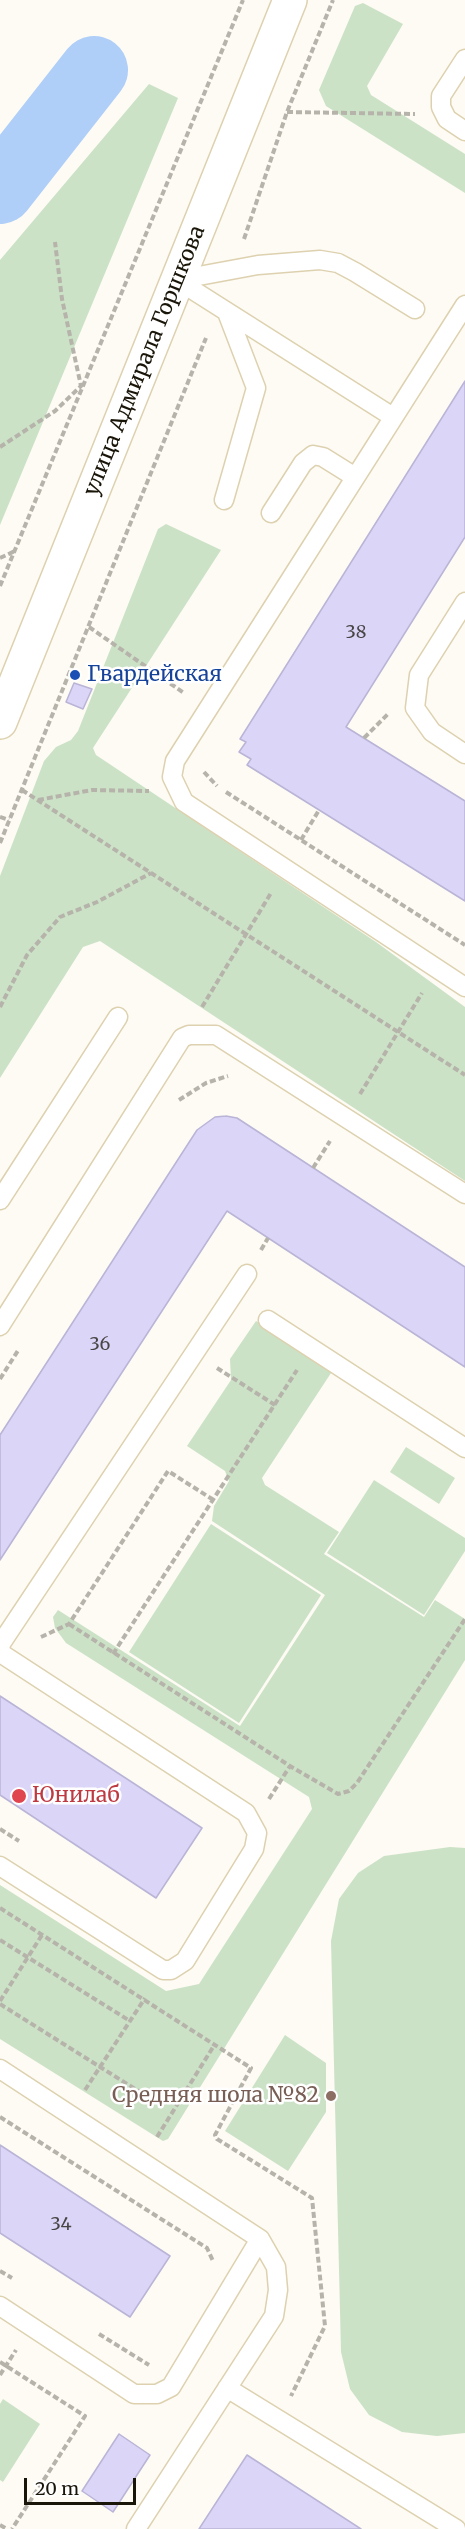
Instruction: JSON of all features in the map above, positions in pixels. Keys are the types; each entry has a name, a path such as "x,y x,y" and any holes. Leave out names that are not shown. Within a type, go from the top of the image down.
{"main road":[{"name":"улица Адмирала Горшкова","path":"0,722 290,0"}],"lane":[{"path":"465,59 441,96 444,116 465,131"},
{"path":"177,280 258,265 320,260 338,263 415,309"},
{"path":"177,280 393,417"},
{"path":"465,305 175,761 172,777 184,802 465,987"},
{"path":"224,310 256,388 224,500"},
{"path":"271,513 303,463 313,455 323,458 355,477"},
{"path":"465,602 419,675 415,708 432,732 465,754"},
{"path":"0,1200 118,1017"},
{"path":"0,1326 182,1038 199,1034 216,1035 465,1194"},
{"path":"0,1866 163,1970 171,1970 184,1961 254,1849 257,1833 246,1813 2,1654 0,1646 247,1274"},
{"path":"268,1320 465,1448"},
{"path":"0,2069 260,2239 276,2267 278,2290 274,2316 136,2529"},
{"path":"0,2306 134,2394 158,2394 171,2387 260,2239"},
{"path":"227,2388 456,2529"}],"path":[{"path":"0,586 243,0"},
{"path":"233,271 287,112 333,0"},
{"path":"287,112 410,116 441,107"},
{"path":"55,242 62,299 81,386"},
{"path":"0,843 224,310"},
{"path":"0,447 55,411 81,386"},
{"path":"0,558 15,551"},
{"path":"89,627 208,710"},
{"path":"203,766 204,772 215,785 465,945"},
{"path":"37,800 92,790 150,792 176,786"},
{"path":"22,790 465,1075"},
{"path":"301,840 319,810"},
{"path":"0,817 9,820"},
{"path":"0,1007 27,954 60,917 97,902 151,873"},
{"path":"225,970 263,905"},
{"path":"345,1117 416,1003"},
{"path":"175,1105 185,1094 206,1083 221,1077 237,1077"},
{"path":"0,1379 25,1340"},
{"path":"225,1373 275,1405"},
{"path":"113,1654 288,1385"},
{"path":"212,1499 168,1471 69,1624 333,1793 349,1791 465,1619"},
{"path":"253,1822 290,1766"},
{"path":"0,1829 29,1848"},
{"path":"0,1908 215,2044 142,2161"},
{"path":"42,1935 0,2003 161,2103 170,2103 181,2098"},
{"path":"0,1940 130,2021"},
{"path":"91,2081 163,1970"},
{"path":"0,2117 207,2248 212,2255 213,2264"},
{"path":"134,2394 157,2357"},
{"path":"0,2362 85,2416 12,2529"},
{"path":"0,2375 6,2366"},
{"path":"0,2524 7,2529"}],"green space":[{"path":"363,3 403,24 367,86 371,95 465,154 465,193 326,106 319,90 355,6"},
{"path":"149,84 178,98 0,525 0,260"},
{"path":"166,524 221,550 93,748 96,755 376,942 465,1007 465,1181 100,941 83,947 0,1078 0,876 44,761 56,747 71,740 78,731 158,529"},
{"path":"256,1321 333,1370 262,1478 265,1485 339,1532 324,1554 424,1617 435,1600 465,1619 465,1660 168,2139 163,2141 0,2039 0,1885 166,1991 199,1984 312,1809 309,1797 66,1643 55,1628 53,1617 58,1610 240,1726 325,1595 212,1521 214,1506 229,1481 225,1471 187,1446 231,1380 230,1359"},
{"path":"406,1447 455,1478 439,1504 390,1472"},
{"path":"374,1480 465,1538 465,1551 424,1615 327,1553"},
{"path":"211,1524 321,1595 239,1723 129,1652"},
{"path":"450,1847 465,1848 465,2433 437,2436 402,2432 369,2415 350,2389 341,2352 331,1941 339,1899 358,1873 384,1856"},
{"path":"285,2035 326,2063 326,2112 288,2171 225,2131"},
{"path":"3,2399 40,2424 3,2482 0,2480 0,2404"}],"building":[{"path":"465,381 465,537 346,727 465,801 465,901 247,765 251,759 239,752 246,742 240,739"},
{"path":"74,683 92,689 83,709 66,702"},
{"path":"215,1117 237,1118 465,1267 465,1367 227,1211 0,1560 0,1435 197,1130"},
{"path":"0,1696 202,1828 156,1898 0,1795"},
{"path":"0,2145 170,2256 130,2317 0,2233"},
{"path":"119,2434 150,2455 113,2512 82,2491"},
{"path":"247,2455 361,2529 199,2529"}],"waterway":[{"path":"0,190 94,70"}],"place":[{"name":"Гвардейская","path":"75,675"},
{"name":"Юнилаб","path":"19,1796"},
{"name":"Средняя шола №82","path":"331,2096"}]}
